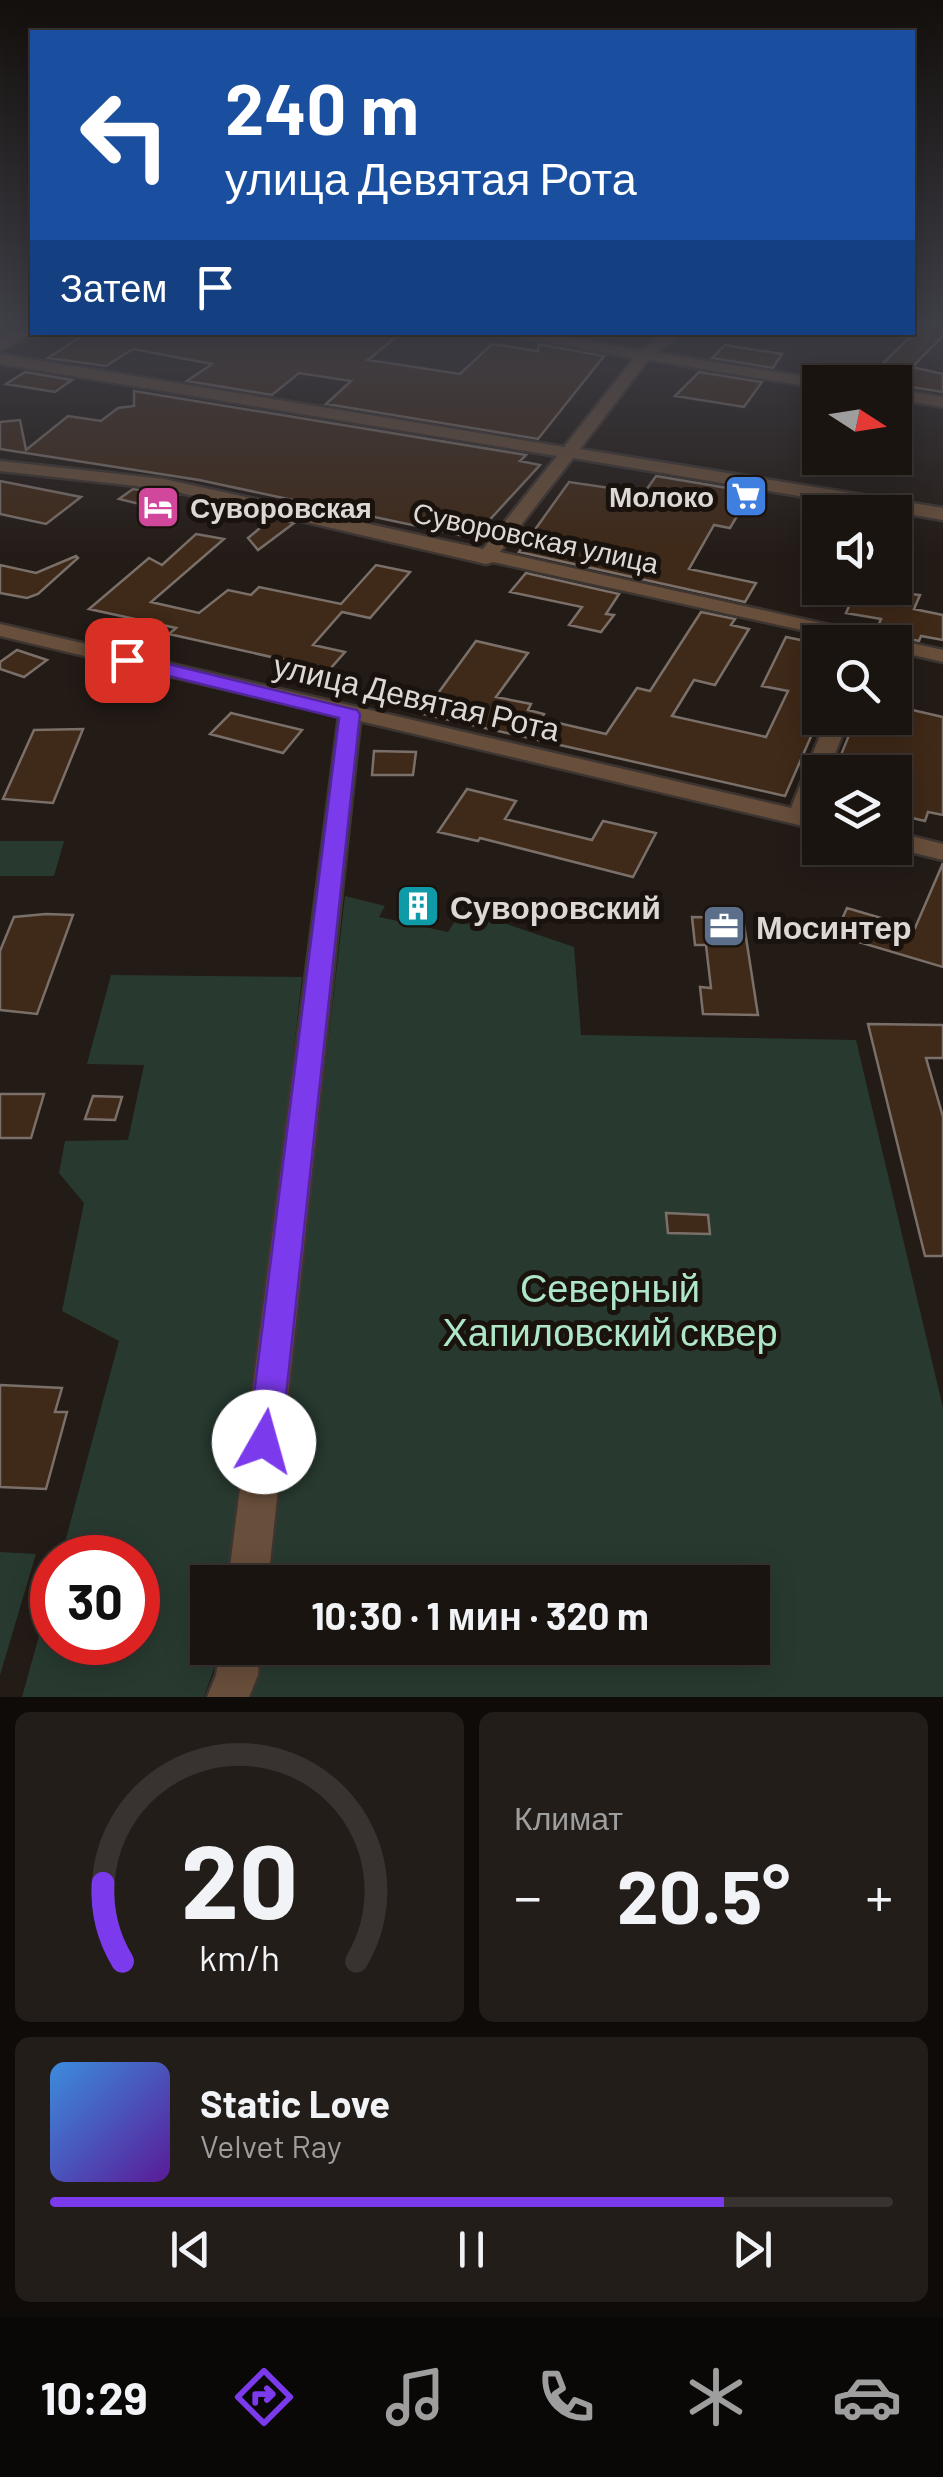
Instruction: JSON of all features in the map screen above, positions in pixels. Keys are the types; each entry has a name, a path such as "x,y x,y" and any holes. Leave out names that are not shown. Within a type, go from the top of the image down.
{"street":[{"path":"258,400 943,514"},
{"path":"486,558 609,400"},
{"name":"Суворовская улица","path":"0,466 150,481 802,627"},
{"name":"улица Девятая Рота","path":"0,630 802,818"},
{"path":"912,650 943,656"},
{"path":"250,1565 350,714"},
{"path":"912,844 943,852"},
{"path":"228,1697 238,1665"}],"green space":[{"path":"0,841 64,841 54,876 0,876"},
{"name":"Северный Хапиловский сквер","path":"345,896 385,906 379,917 448,932 463,909 574,947 581,1035 856,1040 943,1408 943,1697 251,1697 256,1665 770,1665 770,1565 268,1565"},
{"path":"111,975 302,977 235,1565 190,1565 190,1665 215,1665 204,1697 22,1697 31,1665 160,1665 160,1535 67,1535 119,1341 62,1311 84,1203 59,1173 65,1141 128,1140 144,1065 87,1064"},
{"path":"0,1552 30,1554 30,1574 0,1675"}],"building":[{"path":"134,400 190,400 526,455 520,461 540,465 473,538 318,505 314,508 290,503 293,500 199,480 0,449 0,422 20,420 26,450 68,416 101,421 118,408 134,406"},
{"path":"330,400 569,400 538,439 326,404"},
{"path":"701,400 749,400 744,407"},
{"path":"656,476 751,492 730,528 714,525 689,569 756,583 745,602 519,552 569,482 644,493"},
{"path":"0,481 81,497 46,524 0,514"},
{"path":"133,489 178,496 160,509 119,499"},
{"path":"272,518 294,523 258,550 248,538"},
{"path":"196,534 224,539 151,602 199,613 228,590 251,595 259,587 341,604 376,565 410,572 370,618 342,612 313,645 345,652 329,670 169,634 176,628 89,609 149,558 162,565"},
{"path":"76,556 38,594 27,598 0,593 0,565 36,573"},
{"path":"526,573 619,594 606,614 614,615 601,632 569,625 582,607 510,592"},
{"path":"912,594 920,595 914,609 943,615 943,640 921,636 919,641 912,640 912,625 884,625 879,624 881,619 846,613 850,605 912,605"},
{"path":"701,612 735,619 731,625 749,629 715,685 694,680 672,716 766,737 788,691 762,686 786,637 802,640 802,735 812,735 785,796 423,714 476,641 528,653 496,697 531,704 528,710 544,714 541,719 606,734 637,688 650,691"},
{"path":"17,650 47,660 24,677 0,669 0,662"},
{"path":"912,710 943,717 943,815 928,812 925,821 912,818 912,755 841,755 849,735 912,735"},
{"path":"231,713 302,730 283,753 210,734"},
{"path":"83,729 53,803 3,799 34,730"},
{"path":"374,751 416,752 413,775 372,775"},
{"path":"467,789 516,801 505,819 592,840 603,821 656,833 633,877 480,838 478,841 438,832"},
{"path":"943,863 943,967 835,935 847,908 915,928"},
{"path":"73,915 37,1014 0,1010 0,951 14,917"},
{"path":"692,917 743,918 758,1015 703,1014 700,987 711,988 706,945 695,945"},
{"path":"868,1024 943,1025 943,1058 926,1058 943,1117 943,1256 925,1256"},
{"path":"0,1094 44,1094 31,1138 0,1138"},
{"path":"93,1096 122,1097 115,1120 85,1119"},
{"path":"666,1213 708,1215 710,1234 668,1233"},
{"path":"0,1385 62,1388 55,1412 67,1412 46,1489 0,1487"}],"place":[{"name":"Молоко","path":"746,496"},
{"name":"Суворовская","path":"158,507"},
{"name":"Суворовский","path":"418,906"},
{"name":"Мосинтер","path":"724,926"}],"route":[{"path":"127,660 350,714 264,1442"}]}
